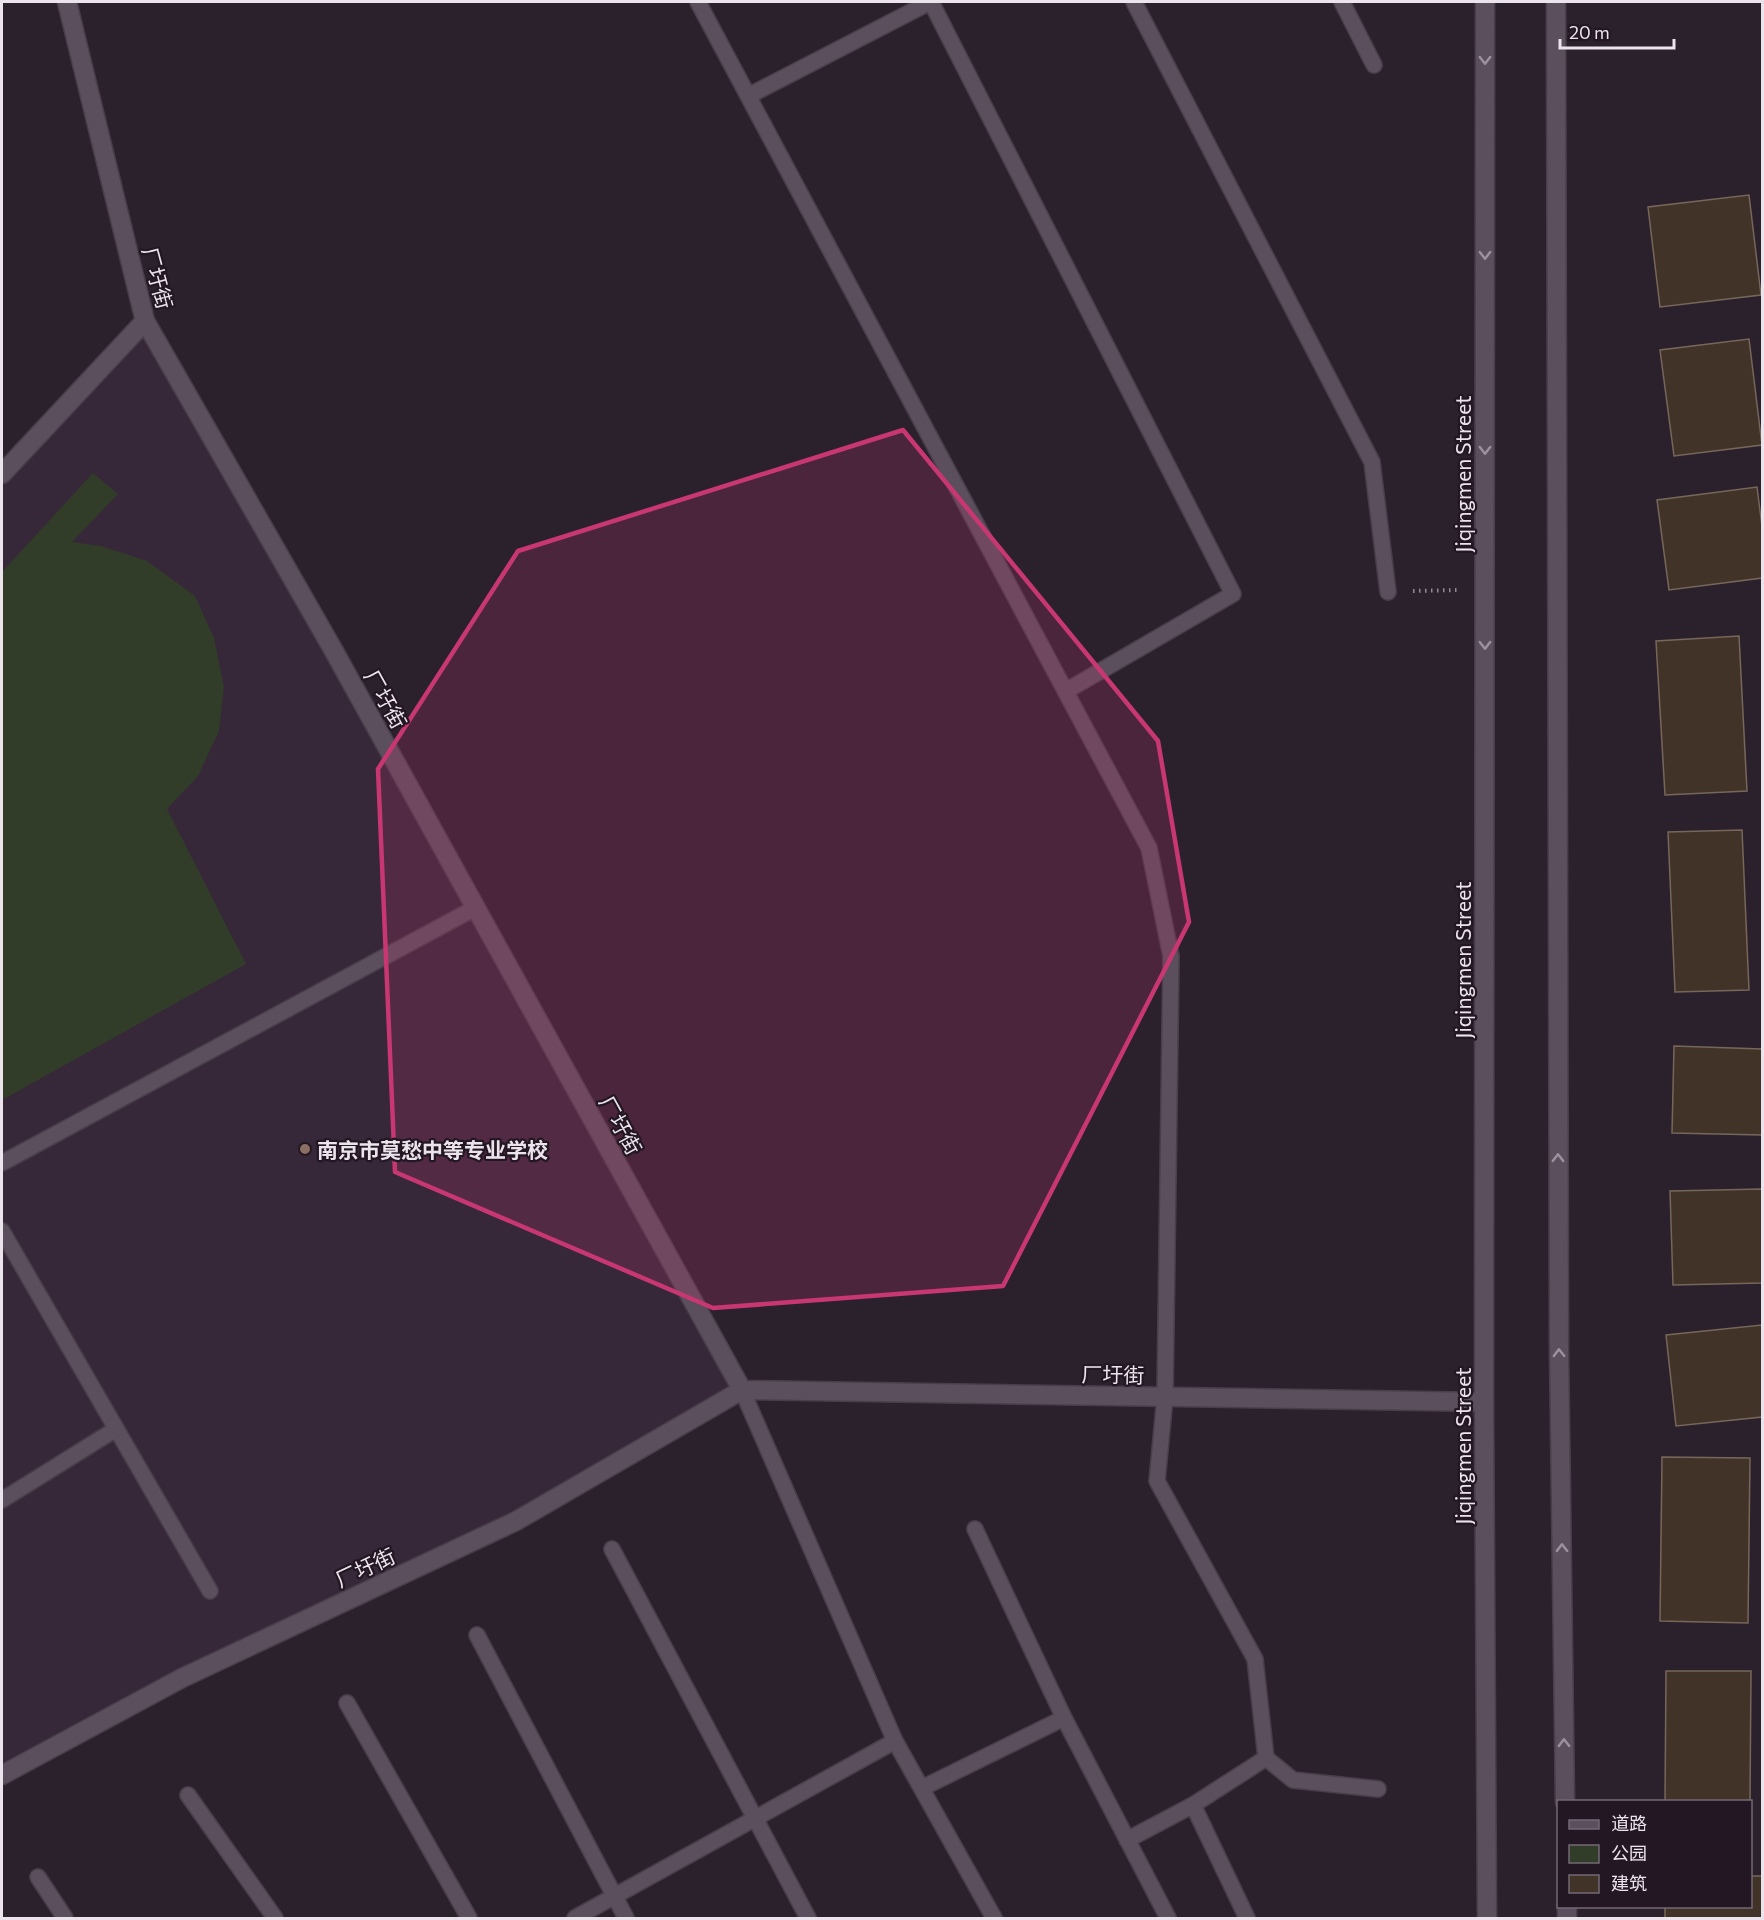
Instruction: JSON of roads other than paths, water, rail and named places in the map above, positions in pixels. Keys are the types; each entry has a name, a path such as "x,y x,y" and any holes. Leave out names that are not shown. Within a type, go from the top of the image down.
{"main road":[{"name":"厂圩街","path":"67,2 145,321 335,652 742,1390"},
{"name":"Jiqingmen Street","path":"1485,2 1484,1402 1487,1918"},
{"path":"1556,2 1559,1350 1565,1800"},
{"path":"2,474 145,321"},
{"name":"厂圩街","path":"2,1775 182,1678 516,1521 742,1390 1484,1402"}],"lane":[{"path":"698,2 750,95 1149,848 1171,956 1165,1397 1157,1481 1255,1659 1266,1758 1293,1780 1378,1789"},
{"path":"750,95 930,2 1233,594 1066,691"},
{"path":"1134,2 1372,462 1388,592"},
{"path":"1342,2 1374,65"},
{"path":"2,1163 475,908"},
{"path":"2,1231 210,1591"},
{"path":"742,1390 895,1742 993,1918"},
{"path":"2,1500 116,1429"},
{"path":"975,1529 1064,1718 1168,1918"},
{"path":"612,1549 808,1918"},
{"path":"477,1635 626,1918"},
{"path":"347,1702 469,1918"},
{"path":"922,1788 1064,1718"},
{"path":"575,1918 895,1742"},
{"path":"1127,1840 1193,1805 1266,1758"},
{"path":"188,1795 275,1918"},
{"path":"1193,1805 1247,1918"},
{"path":"38,1877 65,1918"}],"place":[{"name":"南京市莫愁中等专业学校","path":"305,1149"}]}
